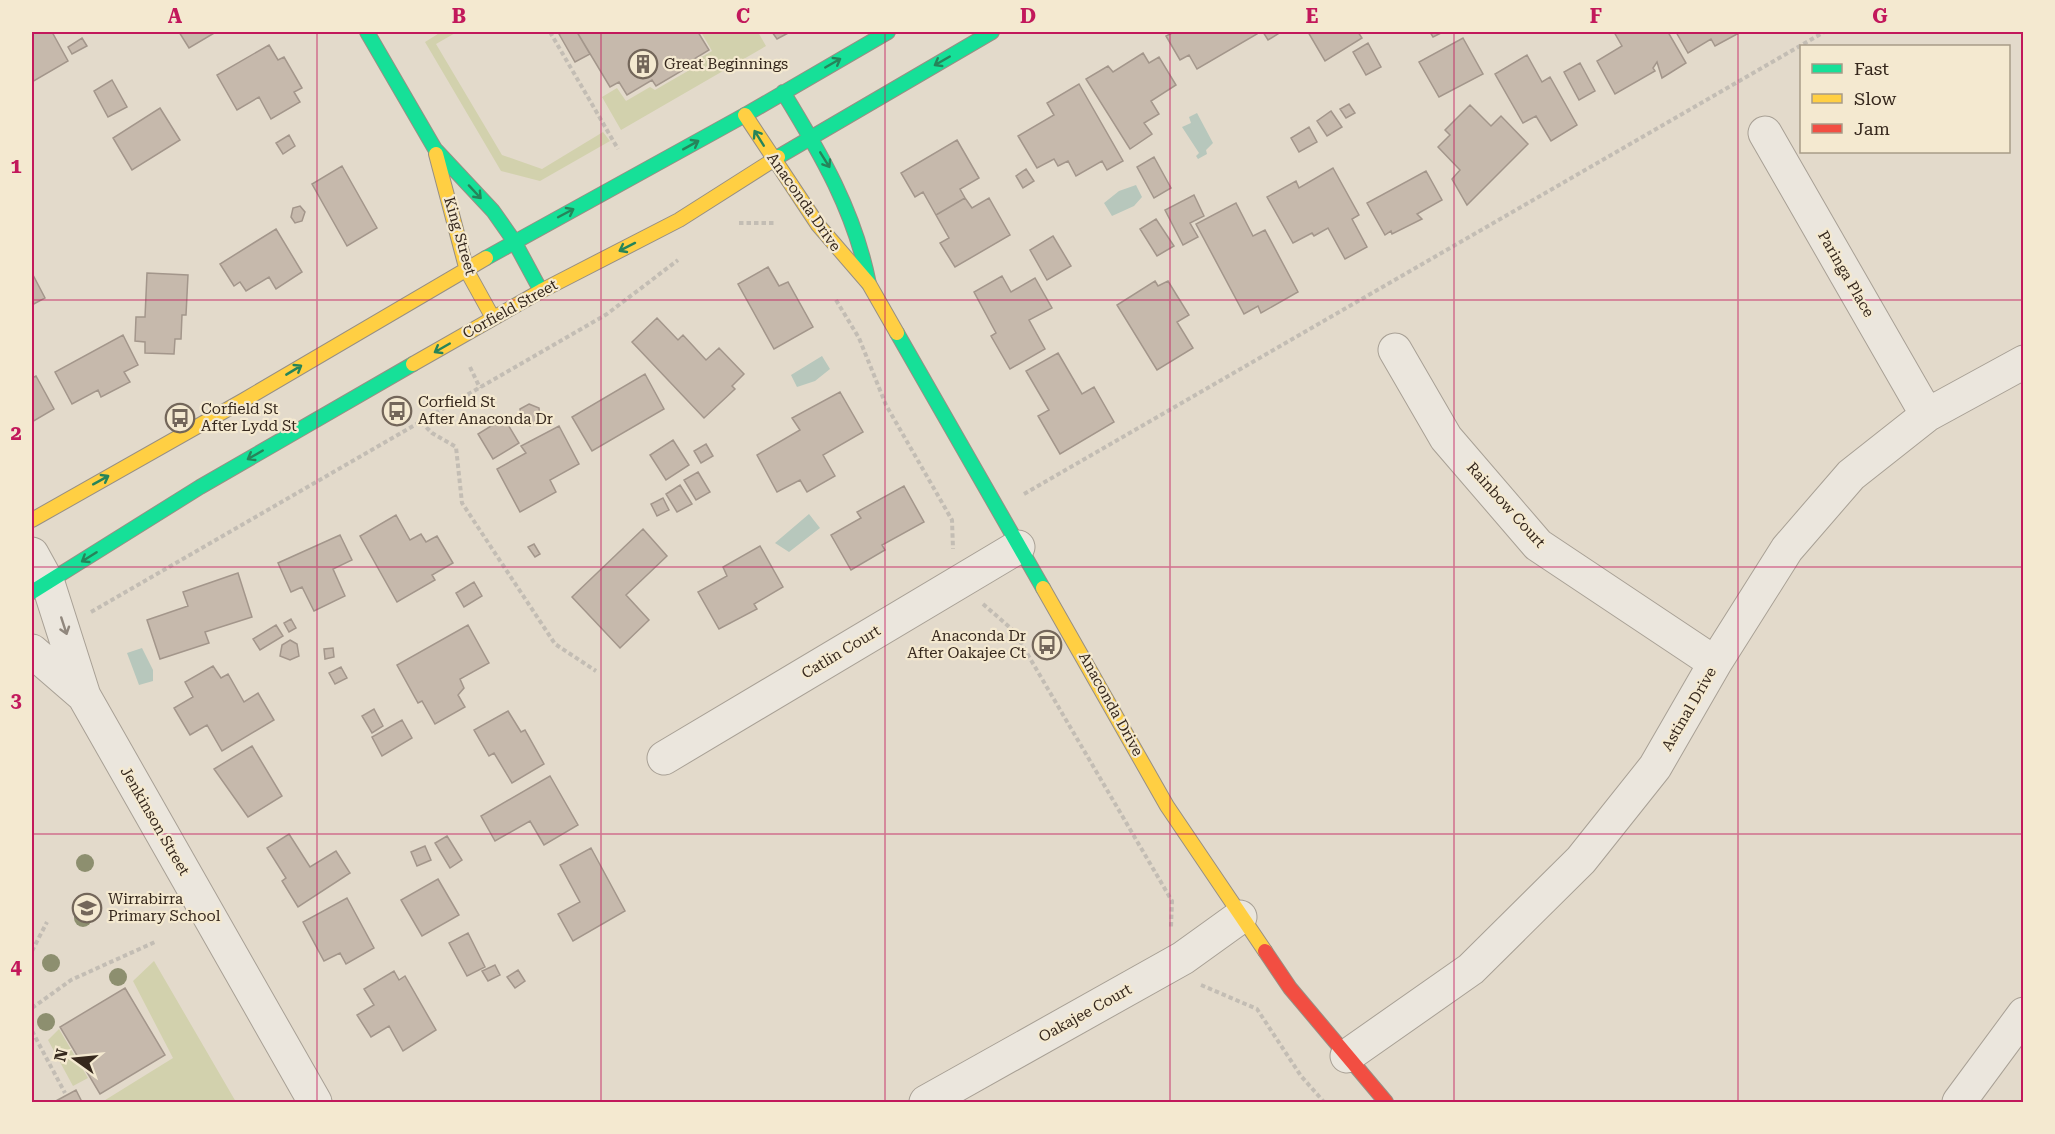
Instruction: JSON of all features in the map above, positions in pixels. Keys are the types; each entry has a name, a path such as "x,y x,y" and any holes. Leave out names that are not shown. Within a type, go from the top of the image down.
{"main road":[{"name":"King Street","path":"367,32 435,149 493,211 514,241 542,291"},
{"path":"32,519 467,271 514,241 745,115 888,32"},
{"name":"Corfield Street","path":"40,588 200,488 493,318 679,220 773,160 992,32"},
{"name":"Anaconda Drive","path":"783,92 838,185 864,251 869,284"},
{"name":"Anaconda Drive","path":"745,115 773,160 842,257 869,284 1018,547 1096,676 1167,806 1290,988 1386,1102"},
{"name":"King Street","path":"435,149 467,271 493,318"}],"street":[{"name":"Paringa Place","path":"1765,133 1927,415"},
{"name":"Rainbow Court","path":"1395,350 1446,438 1538,545 1715,663"},
{"name":"Astinal Drive","path":"1347,1056 1471,969 1581,860 1655,767 1715,663 1787,549 1851,475 1927,415 2024,363"},
{"name":"Catlin Court","path":"664,758 1018,547"},
{"name":"Jenkinson Street","path":"32,554 40,588 64,627 84,696 315,1102"},
{"name":"Jenkinson Street","path":"32,651 84,696"},
{"name":"Oakajee Court","path":"926,1102 1183,958 1240,917"},
{"path":"1959,1102 2024,1014"}],"path":[{"path":"550,32 624,160"},
{"path":"1801,45 1824,32"},
{"path":"997,509 1800,46"},
{"path":"731,228 740,222 780,223"},
{"path":"64,627 607,314 682,257"},
{"path":"830,291 859,338 886,405 952,520 954,556 963,578 974,597 1014,631 1166,890 1172,901 1170,932 1197,984 1257,1009 1301,1076 1324,1102"},
{"path":"421,422 432,433 456,447 462,503 555,644 596,671"},
{"path":"32,951 47,922"},
{"path":"32,1008 71,980 155,942"},
{"path":"32,1031 65,1093"}],"green space":[{"path":"441,32 457,32 436,44 502,155 542,169 603,132 610,141 540,181 501,171 425,42"},
{"path":"701,32 758,32 766,46 621,130 602,97 617,88 626,101 650,87 655,90 693,68 691,63 712,51"},
{"path":"154,961 236,1102 102,1102 173,1058 133,981"},
{"path":"59,1029 88,1078 73,1086 48,1040"}],"shaded area":[{"path":"1197,113 1213,143 1206,150 1207,154 1198,159 1196,156 1199,153 1182,127 1191,123 1189,117"},
{"path":"1136,185 1142,197 1134,206 1112,216 1104,203 1119,191"},
{"path":"822,356 830,369 815,381 797,387 791,375"},
{"path":"809,514 820,528 789,552 775,543"},
{"path":"142,648 153,670 153,681 139,685 127,653"}],"building":[{"path":"32,32 52,32 68,61 32,82"},
{"path":"179,32 216,32 189,48"},
{"path":"577,32 590,54 575,62 559,34"},
{"name":"Great Beginnings","path":"577,32 698,32 709,50 689,62 690,66 656,86 652,80 627,95 619,82 610,87"},
{"path":"772,32 790,32 777,39"},
{"path":"1174,32 1256,32 1257,34 1197,69 1189,55 1180,60 1166,36"},
{"path":"1263,32 1281,32 1268,40"},
{"path":"1308,32 1358,32 1362,38 1325,61"},
{"path":"1430,32 1443,32 1433,37"},
{"path":"1614,32 1668,32 1686,63 1662,78 1657,62 1653,68 1655,71 1615,94 1597,61 1622,46"},
{"path":"1676,32 1739,33 1715,46 1711,39 1688,53"},
{"path":"82,38 87,46 72,54 68,47"},
{"path":"1463,38 1483,74 1439,97 1419,62"},
{"path":"1368,43 1381,67 1366,75 1353,52"},
{"path":"269,45 278,60 284,57 302,88 294,92 300,102 271,119 259,97 237,110 217,75"},
{"path":"1143,53 1149,63 1159,57 1176,85 1151,101 1159,114 1144,123 1152,134 1130,149 1086,79 1108,66 1113,72"},
{"path":"1527,55 1542,82 1550,77 1577,125 1551,141 1536,116 1523,123 1495,74"},
{"path":"1580,63 1595,91 1579,100 1564,72"},
{"path":"112,80 127,107 108,117 94,91"},
{"path":"1079,84 1123,161 1107,170 1102,161 1076,176 1068,161 1058,166 1054,159 1037,168 1018,136 1054,115 1047,103"},
{"path":"1349,104 1355,113 1346,118 1340,109"},
{"path":"1470,105 1491,126 1501,116 1528,144 1467,205 1452,179 1460,170 1438,147 1450,135 1445,130"},
{"path":"160,108 180,140 132,170 113,138"},
{"path":"1331,111 1342,127 1327,136 1317,121"},
{"path":"1309,127 1317,142 1299,152 1291,138"},
{"path":"289,135 295,146 283,154 276,143"},
{"path":"957,140 979,178 960,189 965,198 936,215 923,192 915,197 901,173"},
{"path":"1154,157 1171,188 1154,198 1137,167"},
{"path":"342,166 377,228 347,246 312,184"},
{"path":"1333,168 1359,215 1352,219 1367,247 1345,259 1328,228 1314,236 1312,233 1293,243 1267,197 1296,181 1299,188"},
{"path":"1026,169 1034,181 1023,188 1016,176"},
{"path":"1426,171 1442,200 1417,214 1422,219 1392,234 1391,231 1385,235 1367,203"},
{"path":"1194,195 1204,216 1190,223 1198,237 1183,245 1165,210"},
{"path":"965,198 972,208 989,198 1010,235 955,267 940,243 949,238 936,215"},
{"path":"1236,203 1253,236 1265,230 1298,292 1261,313 1258,306 1244,314 1196,224"},
{"path":"300,206 305,212 302,221 295,223 291,217 293,208"},
{"path":"1156,219 1174,246 1157,256 1140,229"},
{"path":"276,229 302,272 276,289 269,277 246,291 240,282 234,286 220,264"},
{"path":"1053,236 1071,266 1047,280 1030,250"},
{"path":"768,267 779,286 788,282 813,327 774,349 738,284"},
{"path":"32,273 45,298 32,305"},
{"path":"147,273 188,275 186,315 182,315 181,339 175,339 174,354 145,353 145,342 135,341 136,317 145,317"},
{"path":"1002,276 1011,292 1035,278 1052,308 1029,320 1045,349 1010,369 991,336 996,333 974,292"},
{"path":"1155,281 1158,286 1168,281 1189,315 1177,322 1193,348 1157,370 1117,305"},
{"path":"657,318 678,340 683,335 706,360 719,348 744,374 732,386 735,389 704,418 632,342"},
{"path":"123,335 138,365 124,372 130,382 101,397 98,390 72,404 55,372"},
{"path":"1058,353 1082,394 1094,387 1114,422 1060,454 1038,416 1049,410 1026,371"},
{"path":"645,374 664,409 592,451 572,417"},
{"path":"36,376 54,409 32,422 32,378"},
{"path":"840,392 863,432 823,455 835,476 807,492 800,480 777,492 757,455 800,430 792,418"},
{"path":"529,404 539,408 540,419 530,426 521,419 520,409"},
{"path":"504,418 519,443 493,459 478,434"},
{"path":"559,426 579,464 550,480 556,492 520,512 497,469 526,453 521,446"},
{"path":"673,440 689,465 666,480 650,455"},
{"path":"706,444 713,456 701,463 694,451"},
{"path":"698,472 710,492 696,500 684,480"},
{"path":"680,485 692,504 677,512 666,494"},
{"path":"904,486 924,522 882,545 885,550 851,570 831,535 861,518 857,512"},
{"path":"663,498 669,510 657,516 651,504"},
{"path":"396,515 410,540 421,534 426,542 437,536 453,563 432,575 435,580 397,602 360,536"},
{"path":"643,529 667,556 626,595 649,620 620,648 572,597"},
{"path":"340,535 352,560 333,569 345,596 314,611 302,587 291,592 278,563"},
{"path":"534,544 540,554 535,557 528,547"},
{"path":"760,546 783,587 754,604 757,609 719,629 698,592 727,576 723,567"},
{"path":"238,573 252,617 205,632 209,643 160,659 147,620 188,606 183,592"},
{"path":"474,582 482,596 464,607 456,593"},
{"path":"291,619 296,628 289,632 284,623"},
{"path":"276,625 283,636 260,650 253,639"},
{"path":"468,625 489,663 460,679 464,688 458,695 465,707 435,724 422,701 418,703 397,665"},
{"path":"290,640 297,644 299,656 290,660 280,656 282,645"},
{"path":"333,648 334,657 325,659 324,649"},
{"path":"213,666 221,678 228,674 244,702 258,693 274,720 222,751 207,725 190,735 174,708 193,697 185,682"},
{"path":"341,667 347,678 335,684 329,673"},
{"path":"374,709 383,726 372,733 362,716"},
{"path":"508,711 521,732 525,730 544,764 512,783 494,753 489,756 474,730"},
{"path":"402,720 412,738 382,756 372,737"},
{"path":"252,746 282,796 248,817 214,769"},
{"path":"550,776 578,825 544,845 530,821 495,841 481,816"},
{"path":"289,834 310,867 336,851 350,873 298,907 282,881 286,878 267,848"},
{"path":"447,836 462,860 450,868 435,843"},
{"path":"425,846 431,860 417,866 411,852"},
{"path":"591,848 625,911 573,941 558,914 580,902 560,865"},
{"path":"438,879 459,915 422,936 401,900"},
{"path":"347,898 374,948 346,964 340,953 324,961 303,922"},
{"path":"468,933 485,967 467,976 449,943"},
{"path":"495,965 500,975 488,981 482,971"},
{"path":"518,970 525,981 515,988 507,977"},
{"path":"394,971 399,980 405,976 436,1030 403,1051 389,1026 371,1037 357,1015 374,1005 364,989"},
{"path":"125,988 165,1055 100,1094 60,1027"},
{"path":"76,1090 82,1102 54,1102"}],"traffic: fast":[{"path":"367,32 435,149 493,211 514,241 541,291"},
{"path":"486,258 745,115 888,32"},
{"path":"778,157 992,32"},
{"path":"783,92 823,161 846,208 869,284"},
{"path":"897,333 1043,588"},
{"path":"32,592 200,487 413,364"}],"traffic: slow":[{"path":"745,115 818,225 869,284 897,333"},
{"path":"436,154 467,271 493,318"},
{"path":"413,364 541,291 679,220 778,157"},
{"path":"32,520 244,400 486,258"},
{"path":"1043,588 1167,806 1265,951"}],"traffic: jam":[{"path":"1265,951 1290,988 1386,1102"}],"place":[{"name":"Great Beginnings","path":"643,64"},
{"name":"Corfield St After Anaconda Dr","path":"397,411"},
{"name":"Corfield St After Lydd St","path":"180,418"},
{"name":"Anaconda Dr After Oakajee Ct","path":"1047,645"},
{"name":"Wirrabirra Primary School","path":"87,908"}]}
